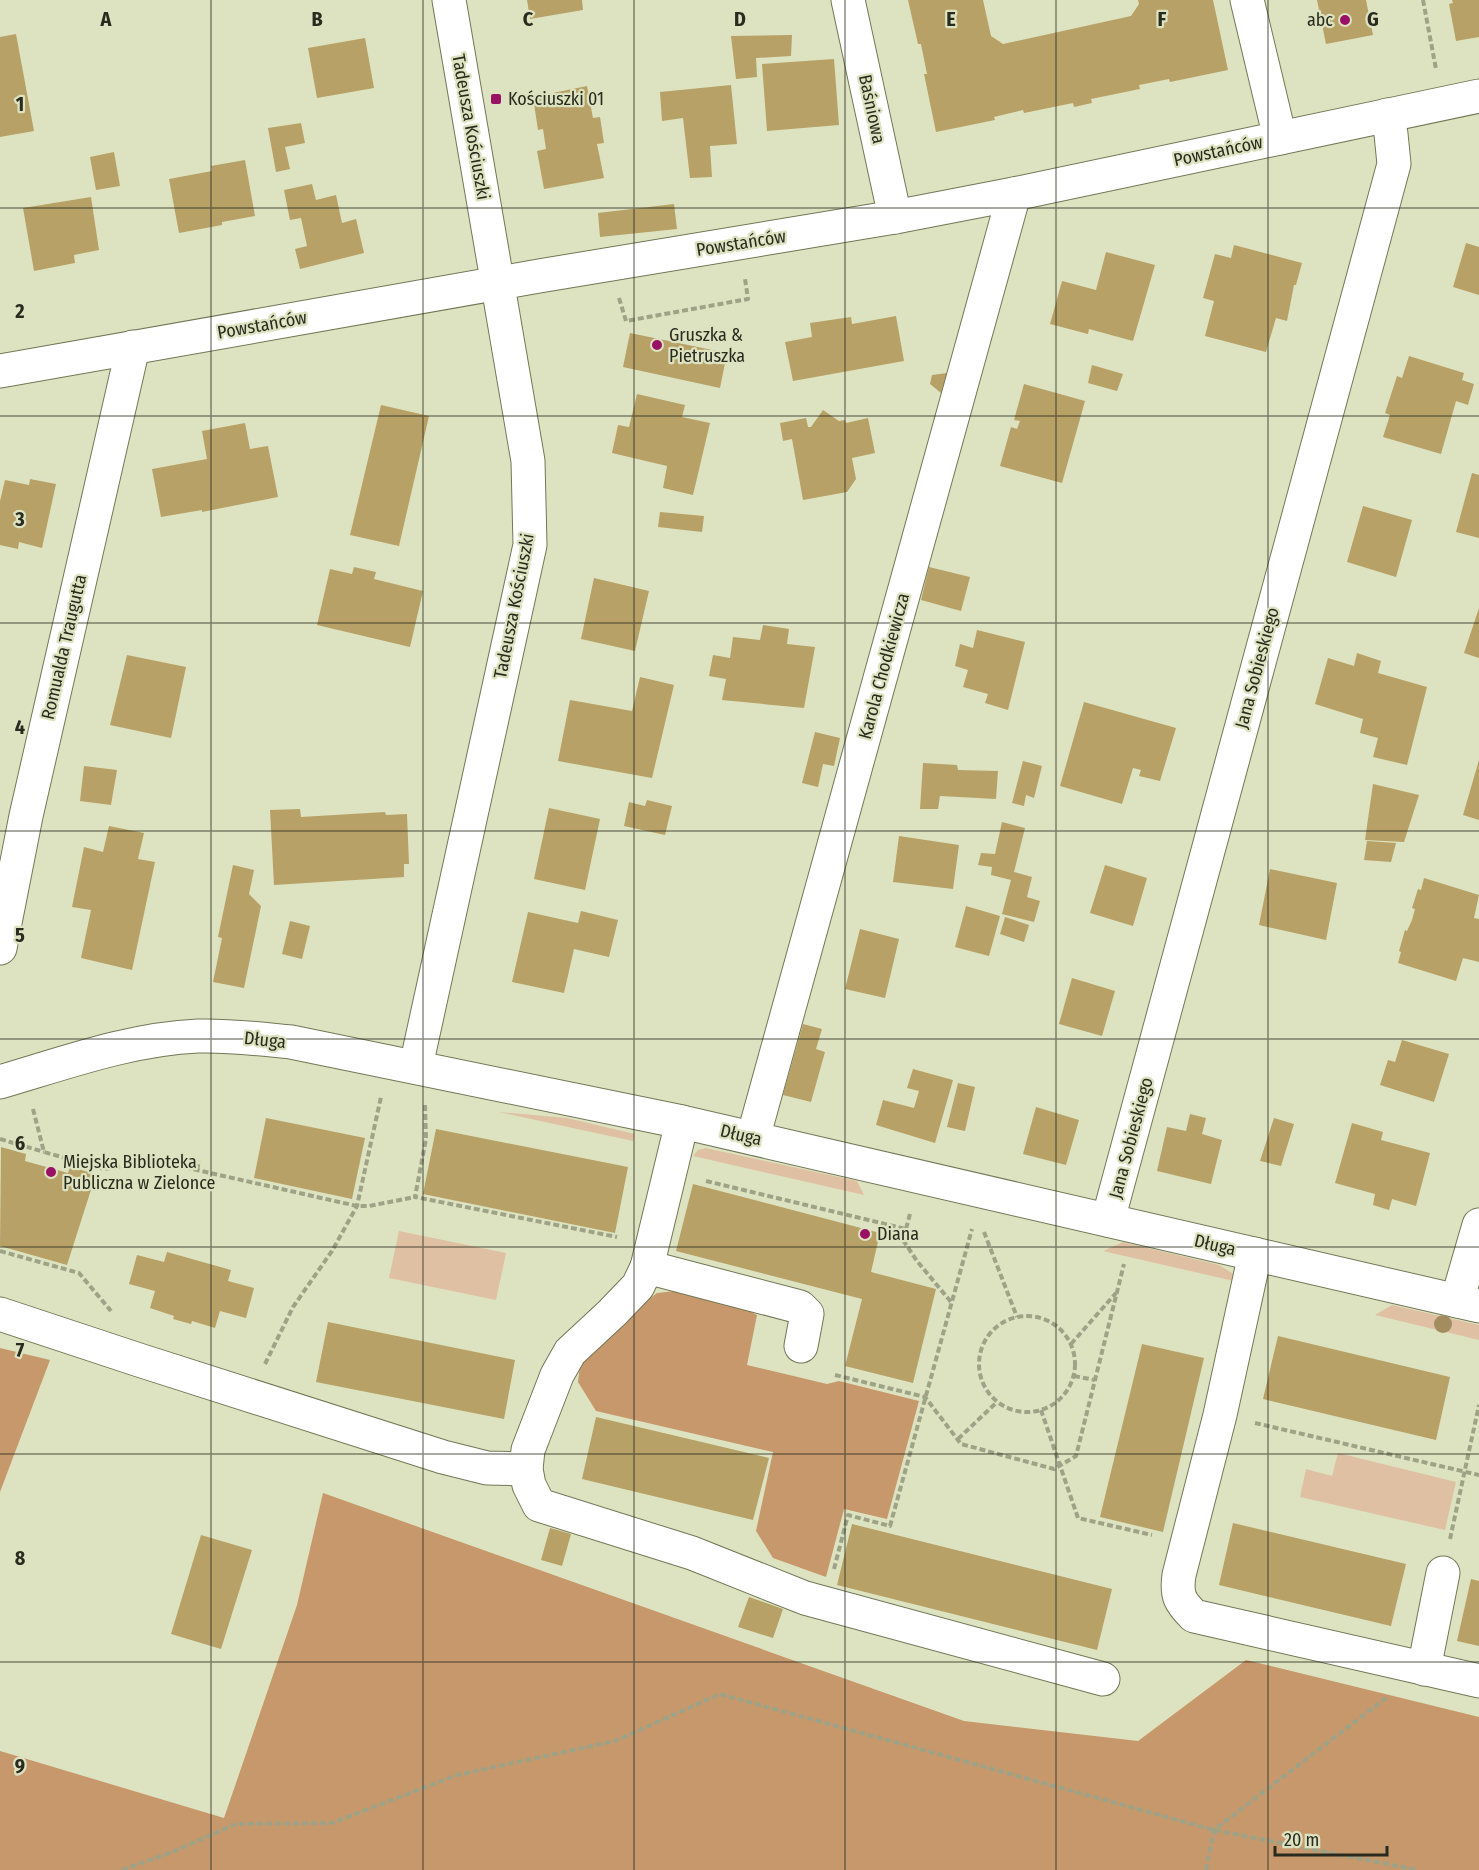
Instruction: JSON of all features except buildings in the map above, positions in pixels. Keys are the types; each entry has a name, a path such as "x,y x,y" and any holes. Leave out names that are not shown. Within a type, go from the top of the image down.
{"street":[{"name":"Tadeusza Kościuszki","path":"416,1066 530,545 528,461 449,0"},
{"name":"Baśniowa","path":"848,0 896,217"},
{"path":"1247,0 1280,138"},
{"name":"Powstańców","path":"0,371 896,217 1479,96"},
{"name":"Jana Sobieskiego","path":"1108,1220 1394,164 1392,134 1387,116"},
{"name":"Karola Chodkiewicza","path":"753,1138 1014,194"},
{"name":"Romualda Traugutta","path":"0,948 13,819 133,347"},
{"name":"Długa","path":"0,1082 110,1050 155,1040 196,1036 291,1042 682,1122 1468,1303"},
{"path":"682,1122 647,1267 638,1286 570,1352 557,1375 530,1443 526,1469 529,1485 538,1505 692,1553 805,1598 1103,1679"},
{"path":"1468,1303 1479,1225"},
{"path":"1256,1254 1220,1415 1179,1575 1177,1590 1183,1605 1194,1616 1479,1681"},
{"path":"647,1267 800,1307 807,1314 801,1346"},
{"path":"0,1314 443,1456 487,1468 526,1469"},
{"path":"1424,1669 1443,1573"}],"path":[{"path":"1424,0 1437,76"},
{"path":"265,1365 293,1307 332,1251 357,1206 382,1092"},
{"path":"415,1197 426,1139 424,1101"},
{"path":"33,1108 44,1152"},
{"path":"0,1139 104,1169 157,1161 357,1206 415,1197 622,1238"},
{"path":"197,1170 199,1161"},
{"path":"706,1181 906,1229"},
{"path":"910,1214 903,1240 951,1303"},
{"path":"832,1578 848,1515 890,1526 972,1229"},
{"path":"984,1232 1017,1317"},
{"path":"0,1251 79,1273 114,1315"},
{"path":"835,1375 925,1397 961,1444 1054,1468 1076,1456 1124,1264"},
{"path":"1071,1344 1117,1292"},
{"path":"1033,1316 1049,1321 1062,1330 1071,1344 1075,1360 1074,1376 1067,1391 1056,1403 1041,1410 1018,1411 997,1402 987,1390 981,1376 979,1361 983,1346 991,1333 1003,1323 1017,1317 1033,1316"},
{"path":"1074,1376 1095,1380"},
{"path":"958,1439 997,1402"},
{"path":"1443,1573 1479,1405"},
{"path":"1041,1410 1078,1518 1162,1537"},
{"path":"1220,1415 1479,1475"},
{"path":"1206,1870 1214,1830 1424,1669"},
{"path":"122,1870 172,1852 236,1824 332,1823 458,1775 615,1741 720,1694 1214,1830 1418,1870"}],"shaded area":[{"path":"499,1112 567,1118 635,1134 633,1141"},
{"path":"706,1148 857,1181 864,1195 693,1156 698,1150"},
{"path":"399,1231 506,1253 496,1300 389,1278"},
{"path":"1123,1242 1219,1265 1235,1275 1238,1282 1103,1251"},
{"path":"675,1291 736,1304 757,1315 747,1365 827,1384 839,1381 919,1401 887,1519 844,1509 826,1577 773,1558 756,1531 773,1452 596,1411 578,1382 581,1357 613,1327 657,1293"},
{"path":"1392,1305 1479,1325 1479,1340 1375,1315"},
{"path":"0,1348 50,1360 0,1492"},
{"path":"1338,1453 1456,1482 1445,1530 1300,1497 1306,1469 1332,1476"},
{"path":"323,1493 964,1721 1138,1741 1246,1660 1479,1717 1479,1870 0,1870 0,1751 224,1818 297,1605"}],"place":[{"name":"abc","path":"1345,20"},
{"name":"Kościuszki 01","path":"496,99"},
{"name":"Gruszka & Pietruszka","path":"657,345"},
{"name":"Miejska Biblioteka Publiczna w Zielonce","path":"51,1172"},
{"name":"Diana","path":"865,1234"}]}
